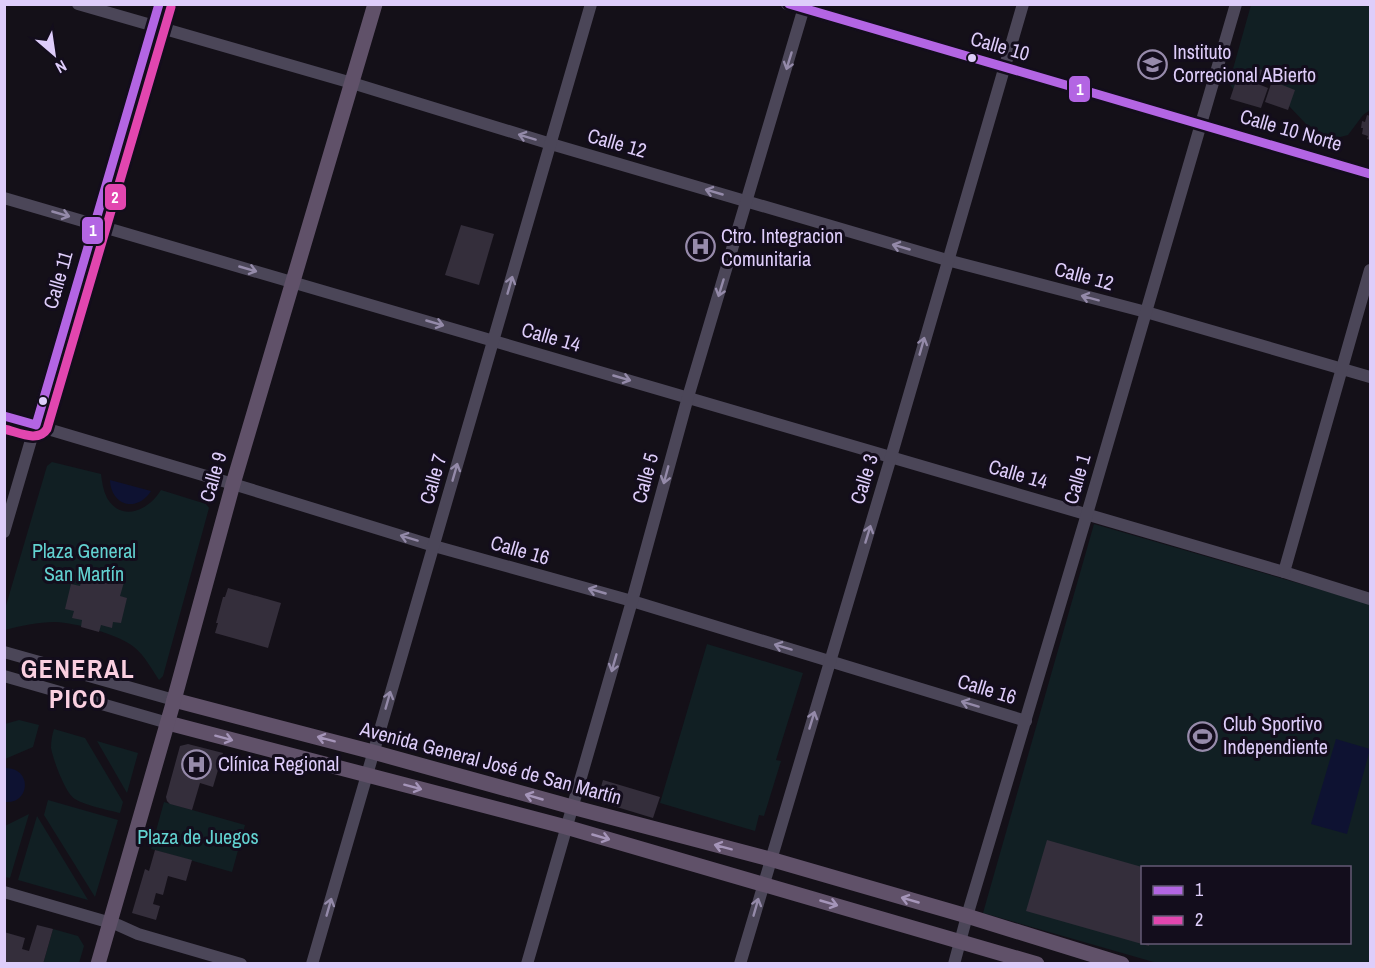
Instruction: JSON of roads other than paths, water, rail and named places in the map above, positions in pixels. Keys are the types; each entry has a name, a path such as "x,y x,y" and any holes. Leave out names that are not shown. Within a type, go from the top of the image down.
{"main road":[{"name":"Calle 9","path":"98,963 168,723 233,484 375,4"},
{"name":"Avenida General José de San Martín","path":"174,700 770,859 1122,963"},
{"path":"168,723 566,827 1037,963"}],"street":[{"name":"Calle 12","path":"78,4 947,260 1146,312 1371,377"},
{"name":"Calle 11","path":"4,532 159,4"},
{"name":"Calle 7","path":"312,963 591,4"},
{"name":"Calle 10","path":"788,4 1201,124"},
{"name":"Calle 3","path":"740,963 1023,4"},
{"name":"Calle 1","path":"954,963 1236,4"},
{"name":"Calle 5","path":"527,963 632,601 688,397 804,7"},
{"name":"Calle 10 Norte","path":"1201,124 1371,174"},
{"name":"Calle 14","path":"4,198 1371,599"},
{"path":"1284,572 1371,270"},
{"name":"Calle 16","path":"4,416 434,546 632,601 1026,721"},
{"name":"Avenida General José de San Martín","path":"4,652 174,700"},
{"path":"4,676 168,723"},
{"path":"4,892 241,963"}],"place":[{"name":"Instituto Correcional ABierto","path":"1152,64"},
{"name":"Ctro. Integracion Comunitaria","path":"700,247"},
{"name":"Club Sportivo Independiente","path":"1202,736"},
{"name":"Clínica Regional","path":"197,764"}],"district":[{"name":"GENERAL PICO","path":"78,684"}],"park label":[{"name":"Plaza General San Martín","path":"84,562"},
{"name":"Plaza de Juegos","path":"198,837"}]}
